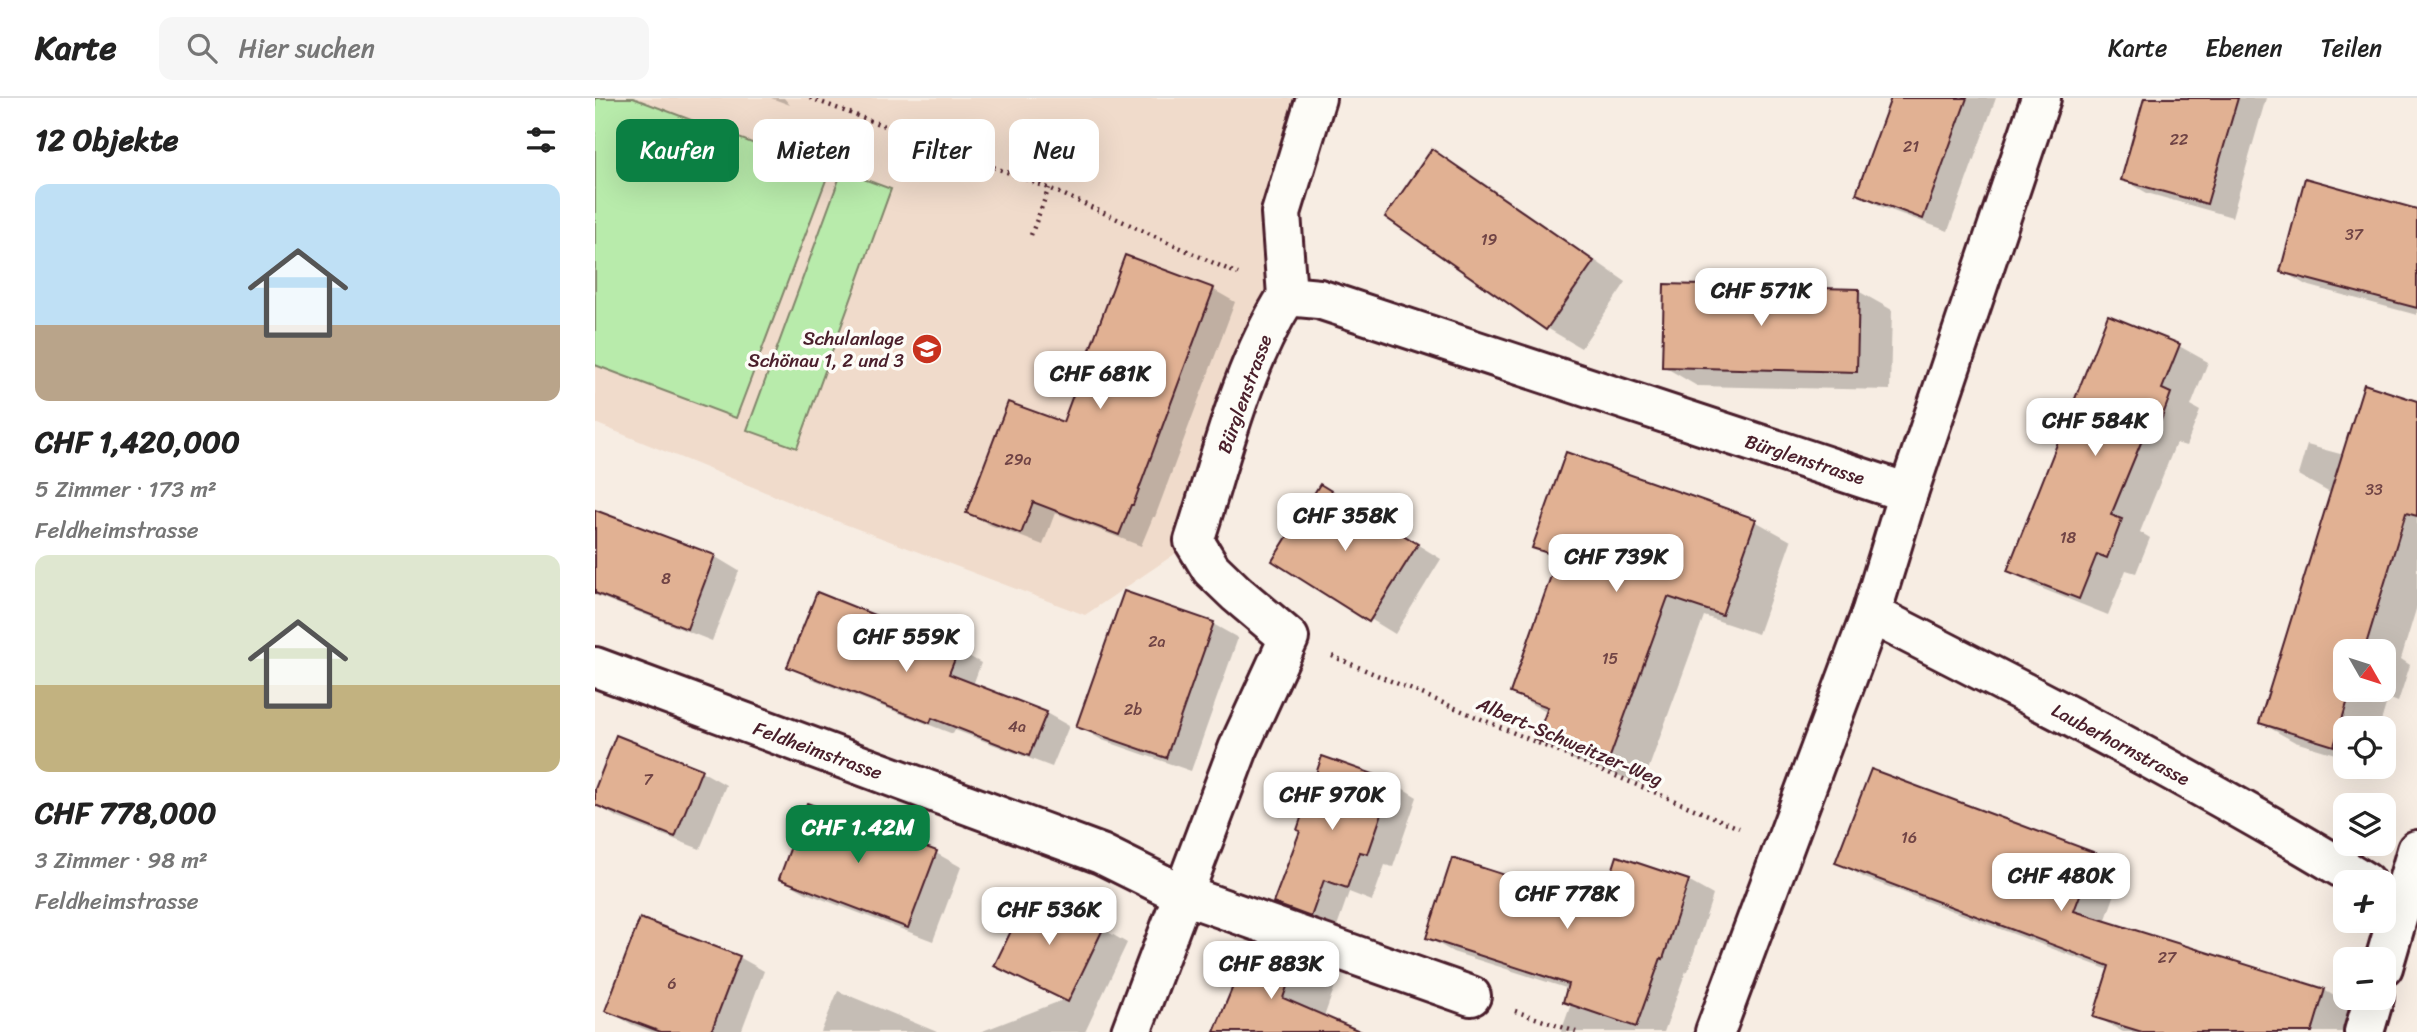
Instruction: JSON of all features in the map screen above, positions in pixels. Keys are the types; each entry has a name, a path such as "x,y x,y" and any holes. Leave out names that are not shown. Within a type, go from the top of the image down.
{"street":[{"path":"1287,296 1281,213 1316,98"},
{"path":"1715,1032 1871,614 1908,493 2041,98"},
{"name":"Bürglenstrasse","path":"1289,638 1211,569 1194,541 1249,370 1268,327 1287,296 1319,299 1908,493"},
{"name":"Lauberhornstrasse","path":"1871,614 2095,728 2345,870"},
{"path":"1131,1032 1238,749 1289,638"},
{"name":"Feldheimstrasse","path":"595,667 1101,854 1184,895 1471,996"},
{"path":"2389,947 2417,850"},
{"path":"2364,1032 2370,1010"}],"path":[{"path":"810,98 1049,188 1287,296"},
{"path":"1031,235 1049,188"},
{"name":"Albert-Schweitzer-Weg","path":"1289,638 1748,832"},
{"path":"1471,996 1576,1032"}],"shaded area":[{"name":"Schulanlage Schönau 1, 2 und 3","path":"595,98 1316,98 1287,296 1194,541 1085,615 834,520 595,423"}],"green space":[{"path":"595,98 633,98 689,119 616,119 616,182 739,182 739,138 753,143 753,182 825,182 736,418 595,365"},
{"path":"838,182 872,182 891,189 797,448 747,430"}],"building":[{"path":"1891,98 1967,98 1923,219 1856,194"},
{"path":"2144,98 2238,98 2207,204 2121,180"},
{"path":"1432,149 1594,261 1546,330 1385,217"},
{"path":"2305,178 2417,209 2417,308 2280,272"},
{"path":"1125,255 1214,288 1133,505 1119,535 1033,502 1021,534 966,513 1008,402 1063,422"},
{"path":"1664,284 1859,289 1857,372 1662,367"},
{"path":"2108,315 2180,344 2162,389 2171,393 2157,431 2147,428 2111,515 2122,519 2107,558 2097,554 2079,599 2007,571"},
{"path":"2364,384 2417,401 2417,516 2406,513 2368,639 2333,639 2333,702 2347,702 2343,716 2333,716 2333,746 2259,723"},
{"path":"1566,452 1756,519 1722,615 1668,597 1607,765 1536,740 1548,707 1510,693 1558,556 1532,548"},
{"path":"1320,484 1418,544 1369,622 1272,561"},
{"path":"595,510 715,555 687,629 595,593"},
{"path":"1124,591 1214,622 1166,758 1076,727"},
{"path":"817,592 959,649 949,674 1047,712 1029,756 932,718 930,723 787,667"},
{"path":"616,735 702,769 675,837 595,805 595,789"},
{"path":"1322,756 1393,781 1368,854 1360,852 1347,888 1324,880 1311,917 1273,903 1300,831 1297,830"},
{"path":"1871,769 2096,853 2074,911 2325,989 2312,1032 2142,1032 2093,1017 2109,966 1835,863"},
{"path":"807,803 937,851 908,928 779,879"},
{"path":"1617,856 1689,880 1663,959 1661,958 1636,1027 1563,1002 1568,984 1426,938 1452,858 1601,906"},
{"path":"1030,892 1104,927 1068,1002 994,966"},
{"path":"640,918 740,956 711,1032 661,1032 605,1011"},
{"path":"1258,944 1297,958 1283,998 1362,1032 1214,1032 1236,979 1244,982"}],"place":[{"name":"Schulanlage Schönau 1, 2 und 3","path":"927,349"}]}
